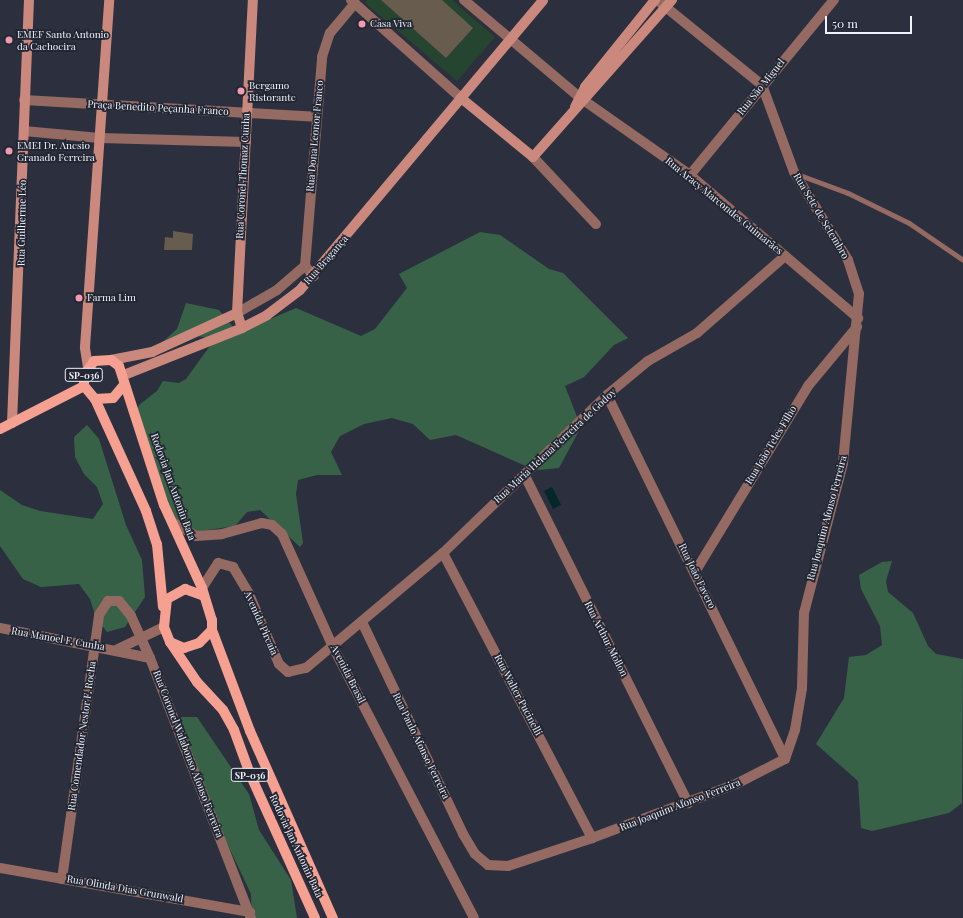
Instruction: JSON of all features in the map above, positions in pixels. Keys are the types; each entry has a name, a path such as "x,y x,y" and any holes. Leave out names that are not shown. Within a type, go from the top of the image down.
{"main road":[{"name":"SP-036","path":"84,386 88,367 98,360 111,360 124,380"},
{"path":"96,399 113,398 124,380"},
{"name":"Rodovia Jan Antonin Bata","path":"124,380 172,522 203,592"},
{"name":"SP-036","path":"12,423 84,386"},
{"name":"SP-036","path":"84,386 96,399 146,511 157,544 164,627 170,642"},
{"path":"0,428 12,423"},
{"path":"163,611 168,600 179,590 203,592"},
{"name":"SP-036","path":"203,592 212,630"},
{"path":"170,642 192,647 212,630"},
{"name":"Rodovia Jan Antonin Bata","path":"212,630 250,731 333,918"},
{"name":"Rodovia Jan Antonin Bata","path":"170,642 196,682 223,710 234,730 250,774 315,918"}],"street":[{"name":"Rua Guilherme Léo","path":"12,423 29,0"},
{"path":"88,367 85,347 109,0"},
{"name":"Rua Coronel Thomaz Cunha","path":"242,328 237,314 246,142 246,112 253,0"},
{"name":"Rua Aracy Marcondes Guimarães","path":"464,0 582,99 690,175 785,256 858,322"},
{"name":"Rua Bragança","path":"124,380 242,328 282,304 314,276 543,0"},
{"path":"533,157 582,99 656,0 669,4 762,86"},
{"name":"Rua São Miguel","path":"690,175 834,0"},
{"path":"353,2 461,98 533,157 596,224"},
{"name":"Rua Dona Leonor Franco","path":"305,266 316,117 325,43 353,2"},
{"path":"582,99 669,4"},
{"name":"Rua Sete de Setembro","path":"762,86 794,172 855,274 858,322"},
{"name":"Praça Benedito Peçanha Franco","path":"24,100 102,106 246,112 316,117"},
{"path":"24,131 100,138 246,142"},
{"name":"Rua Maria Helena Ferreira de Godoy","path":"333,647 443,553 607,395 648,361 697,333 785,256"},
{"path":"305,266 314,276"},
{"name":"Rua Bragança","path":"111,360 152,352 237,314 277,290 305,266"},
{"name":"Rua João Teles Filho","path":"695,572 808,386 858,322"},
{"name":"Rua Joaquim Afonso Ferreira","path":"488,865 508,866 592,838 736,784 785,759 795,730 802,688 804,613 843,463 858,322"},
{"name":"Rua João Favero","path":"607,395 695,572 785,759"},
{"name":"Rua Arthur Mollon","path":"524,474 688,803"},
{"name":"Avenida Brasil","path":"172,522 189,533 203,537 248,525 272,525 293,553 333,647 474,918"},
{"name":"Rua Walter Pucinelli","path":"443,553 592,838"},
{"name":"Avenida Pircaia","path":"203,592 218,563 233,567 249,594 279,664 288,672 306,668 333,647"},
{"name":"Rua Coronel Walabonso Afonso Ferreira","path":"113,599 123,604 150,658 250,915"},
{"name":"Rua Comendador Nestor F. Rocha","path":"62,878 100,610 113,599"},
{"name":"Rua Paulo Afonso Ferreira","path":"362,622 463,834 475,854 488,865"},
{"name":"Rua Manoel F. Cunha","path":"116,650 140,637 164,627"},
{"name":"Rua Manoel F. Cunha","path":"0,628 150,658"},
{"name":"Rua Olinda Dias Grunwald","path":"0,868 62,878 250,915"}],"lane":[{"path":"794,172 848,193 909,223 963,260"}],"shaded area":[{"path":"367,0 452,0 495,37 457,81 365,3"},
{"path":"552,487 561,505 553,509 544,491"}],"green space":[{"path":"480,232 500,235 549,269 563,273 628,338 614,345 584,377 565,386 581,427 559,468 539,470 521,464 456,435 430,440 413,424 392,418 364,424 340,436 331,452 342,475 317,475 298,480 296,494 303,543 300,547 260,510 247,512 235,526 194,532 177,522 154,480 133,419 139,405 157,391 163,381 179,383 186,379 212,343 210,338 196,336 157,347 177,329 186,303 219,310 238,333 296,308 361,336 375,329 407,288 399,274"},
{"path":"87,425 99,439 126,525 142,560 145,597 125,627 107,632 96,618 90,599 79,584 41,587 23,579 0,546 0,490 22,505 40,511 93,519 103,504 97,487 84,474 75,457 74,437"},
{"path":"892,561 886,581 888,592 913,613 928,646 936,654 963,659 962,803 949,813 872,831 861,828 858,781 816,744 844,698 849,657 866,655 882,645 880,626 861,589 859,575 882,562"},
{"path":"179,717 197,717 249,794 259,830 291,880 297,918 252,918 251,894 176,735"}],"building":[{"path":"381,0 442,0 473,28 446,58"},
{"path":"173,231 193,234 192,250 164,250 165,237 173,238"}],"place":[{"name":"Casa Viva","path":"362,24"},
{"name":"EMEF Santo Antonio da Cachoeira","path":"9,40"},
{"name":"Bergamo Ristorante","path":"241,91"},
{"name":"EMEI Dr. Anesio Granado Ferreira","path":"9,151"},
{"name":"Farma Lim","path":"79,298"}]}
